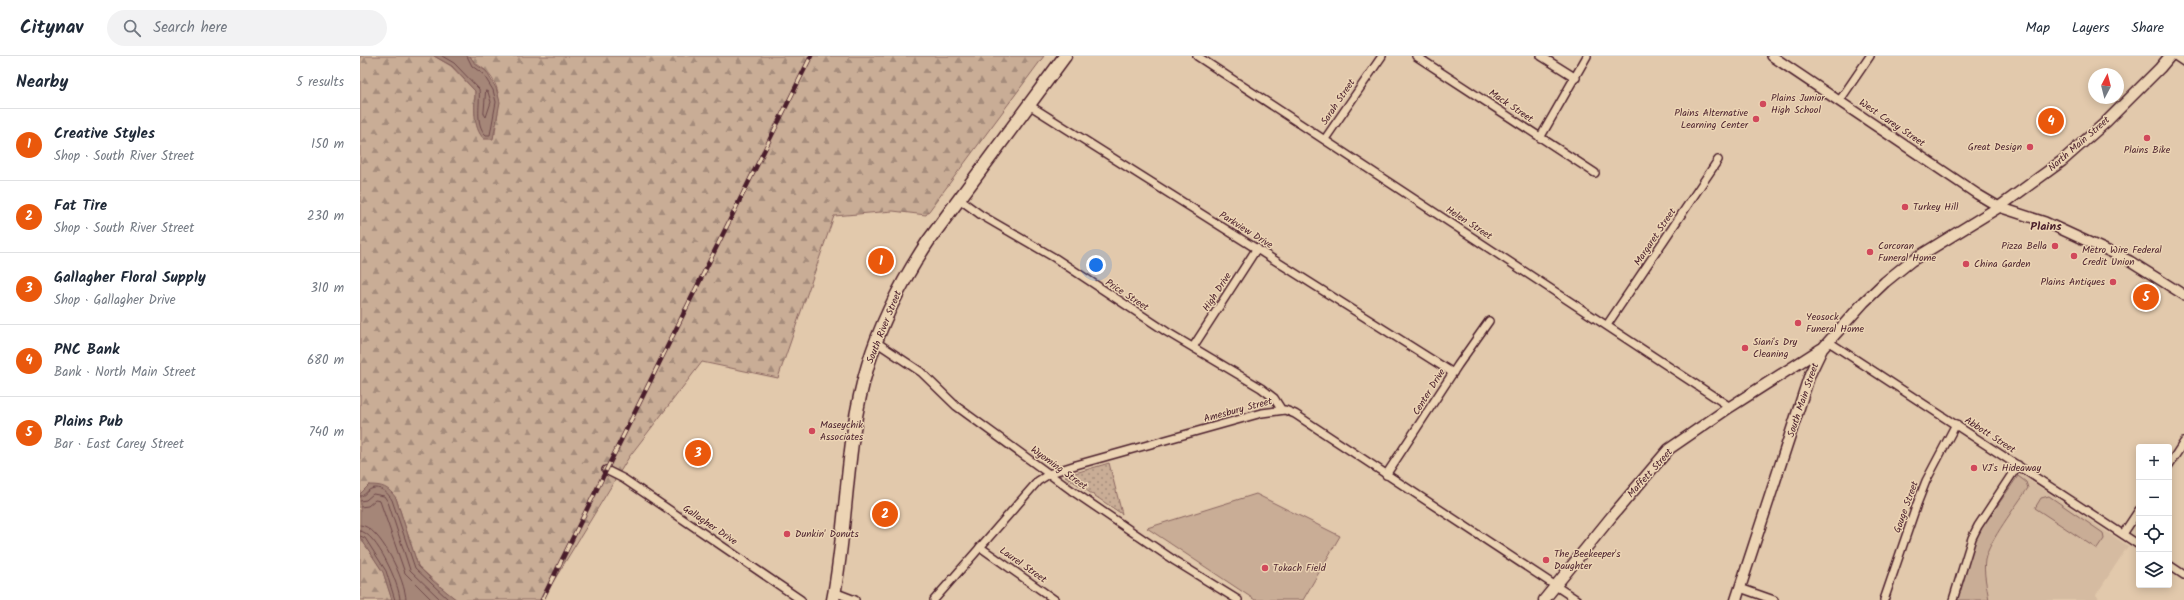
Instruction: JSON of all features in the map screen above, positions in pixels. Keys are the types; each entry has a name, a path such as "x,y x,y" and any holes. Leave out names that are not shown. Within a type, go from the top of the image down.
{"main road":[{"name":"South River Street","path":"833,596 857,419 866,373 876,342 896,294 908,271 959,199 1065,56"},
{"name":"North Main Street","path":"1999,207 2067,156 2117,111 2170,56"},
{"name":"South Main Street","path":"1736,600 1810,374 1825,345 1864,302 1910,262 1999,207"},
{"name":"Maffett Street","path":"1544,600 1669,450 1730,407 1825,345"}],"street":[{"name":"Helen Street","path":"1197,56 1730,407"},
{"name":"Sarah Street","path":"1325,139 1382,56"},
{"name":"Mack Street","path":"1416,56 1595,173"},
{"path":"1541,56 1576,78"},
{"path":"1540,138 1576,78 1587,56"},
{"name":"West Carey Street","path":"1772,56 1840,100 1977,194 1999,207 2045,222 2101,247 2144,268 2184,295"},
{"path":"1840,100 1870,56"},
{"path":"2175,56 2184,62"},
{"name":"Parkview Drive","path":"1029,105 1453,373"},
{"name":"Margaret Street","path":"1607,325 1718,160"},
{"name":"Price Street","path":"959,199 981,215 1055,258 1119,302 1261,388 1274,398 1281,409"},
{"name":"High Drive","path":"1193,347 1257,248"},
{"name":"Center Drive","path":"1386,475 1489,321"},
{"name":"Wyoming Street","path":"876,342 921,372 956,406 1050,474 1175,561 1238,600"},
{"name":"Abbott Street","path":"1825,345 1956,424 2136,543"},
{"name":"Amesbury Street","path":"934,600 1033,486 1050,474 1262,413 1281,409 1295,414 1577,600"},
{"name":"Gouge Street","path":"1884,600 1926,481 1956,424"},
{"path":"2172,460 2184,442"},
{"path":"1952,600 1978,526 2018,465"},
{"name":"Gallagher Drive","path":"606,470 624,479 801,600"},
{"path":"2123,534 2136,514"},
{"name":"Laurel Street","path":"980,547 1055,600"},
{"path":"2172,567 2184,575"},
{"path":"1740,588 1774,600"},
{"path":"833,596 855,600"}],"shaded area":[{"path":"2020,474 2128,546 2096,595 2100,600 1956,600 1977,535"}],"green space":[{"path":"360,56 434,56 451,66 475,91 475,115 495,134 499,101 496,86 486,71 475,63 470,56 1044,56 926,215 893,211 834,216 778,378 702,362 629,457 542,600 457,600 418,566 396,498 369,485 360,494"},
{"path":"1109,463 1122,514 1065,476"},
{"path":"2018,476 2026,482 2028,488 1997,534 1985,560 1985,575 1989,600 1957,600 1977,535"},
{"name":"Tokach Field","path":"1256,494 1340,536 1303,600 1255,600 1147,528"},
{"path":"2049,496 2103,533 2104,539 2097,549 2035,508 2041,498"},
{"path":"360,537 383,572 392,600 360,600"}],"water":[{"path":"434,56 470,56 475,64 486,71 496,88 500,102 493,139 484,139 478,129 475,116 475,91 452,66"},
{"path":"369,485 385,487 396,498 418,566 433,581 457,600 392,600 383,572 360,537 360,494"}],"railway":[{"path":"542,600 811,56"}],"place":[{"name":"Plains Junior High School","path":"1763,104"},
{"name":"Plains Alternative Learning Center","path":"1756,119"},
{"name":"PNC Bank","path":"2051,121"},
{"name":"Plains Bike","path":"2147,138"},
{"name":"Great Design","path":"2030,147"},
{"name":"Turkey Hill","path":"1905,207"},
{"name":"Pizza Bella","path":"2055,246"},
{"name":"Corcoran Funeral Home","path":"1870,252"},
{"name":"Metro Wire Federal Credit Union","path":"2074,256"},
{"name":"Creative Styles","path":"881,261"},
{"name":"China Garden","path":"1966,264"},
{"name":"Plains Antiques","path":"2113,282"},
{"name":"Plains Pub","path":"2146,297"},
{"name":"Yeosock Funeral Home","path":"1798,323"},
{"name":"Siani's Dry Cleaning","path":"1745,348"},
{"name":"Maseychik Associates","path":"812,431"},
{"name":"Gallagher Floral Supply","path":"698,453"},
{"name":"VJ's Hideaway","path":"1974,468"},
{"name":"Fat Tire","path":"885,514"},
{"name":"Dunkin' Donuts","path":"787,534"},
{"name":"The Beekeeper's Daughter","path":"1546,560"},
{"name":"Tokach Field","path":"1265,568"}],"district":[{"name":"Plains","path":"2046,226"}]}
